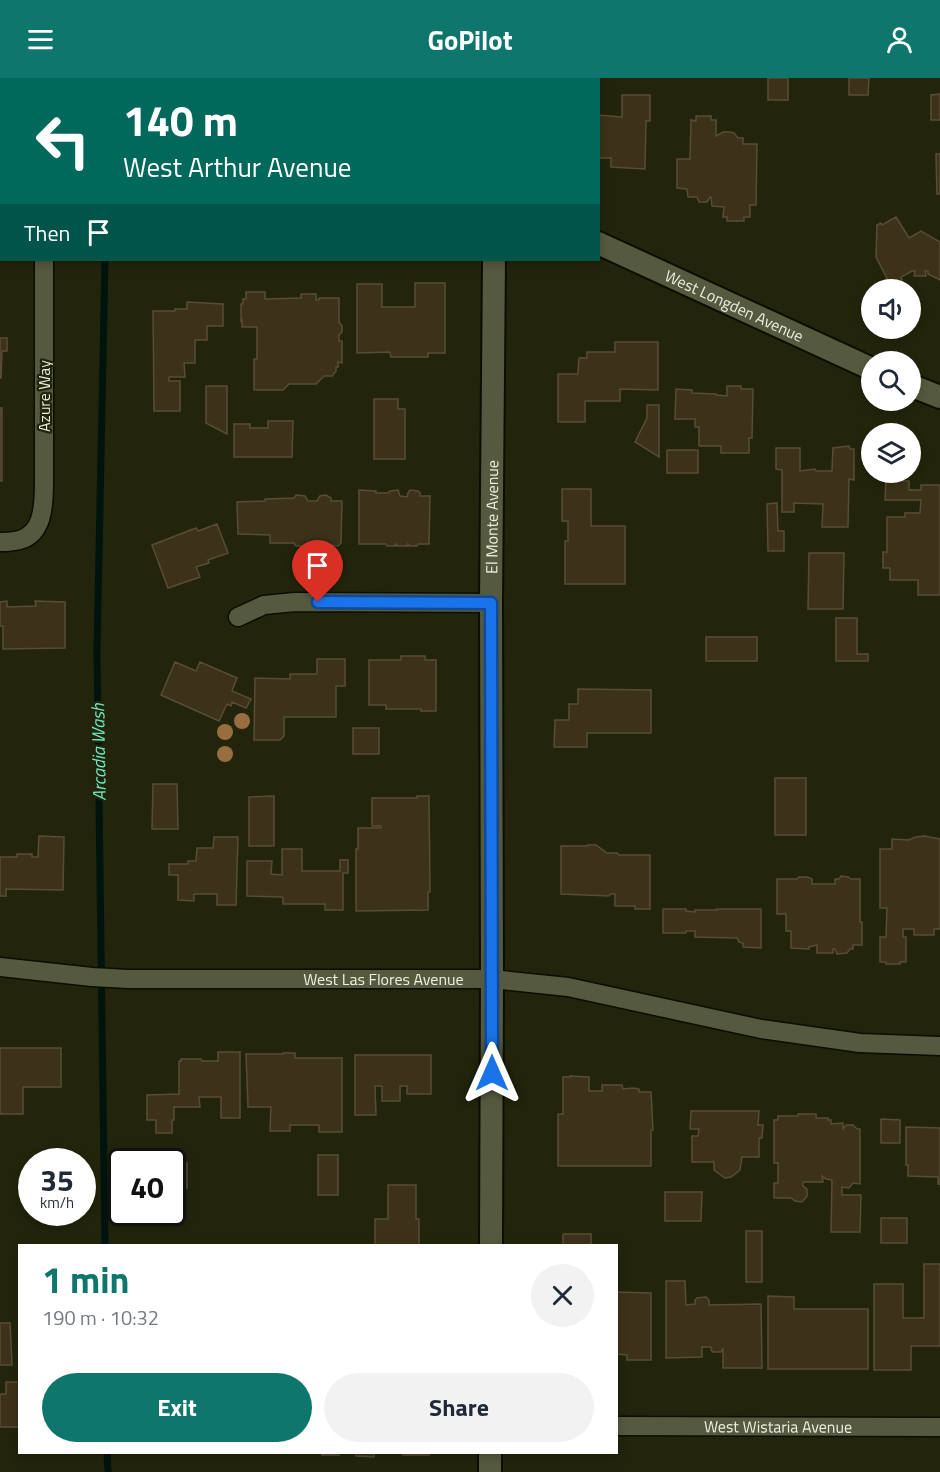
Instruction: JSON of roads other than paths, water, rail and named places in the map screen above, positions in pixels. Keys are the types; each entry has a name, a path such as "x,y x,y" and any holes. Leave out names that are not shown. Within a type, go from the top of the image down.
{"street":[{"name":"West Longden Avenue","path":"600,244 861,364"},
{"name":"Azure Way","path":"0,542 16,542 27,537 34,531 43,512 44,261"},
{"name":"El Monte Avenue","path":"491,1244 491,603 494,261"},
{"path":"921,389 940,397"},
{"path":"238,616 264,605 295,602 491,603"},
{"name":"West Las Flores Avenue","path":"0,967 128,979 492,979 568,987 761,1029 860,1043 940,1046"},
{"name":"West Wistaria Avenue","path":"618,1426 940,1427"},
{"path":"490,1454 490,1472"}],"waterway":[{"name":"Arcadia Wash","path":"105,261 97,651 105,1244"},
{"name":"Arcadia Wash","path":"107,1454 108,1472"}]}
